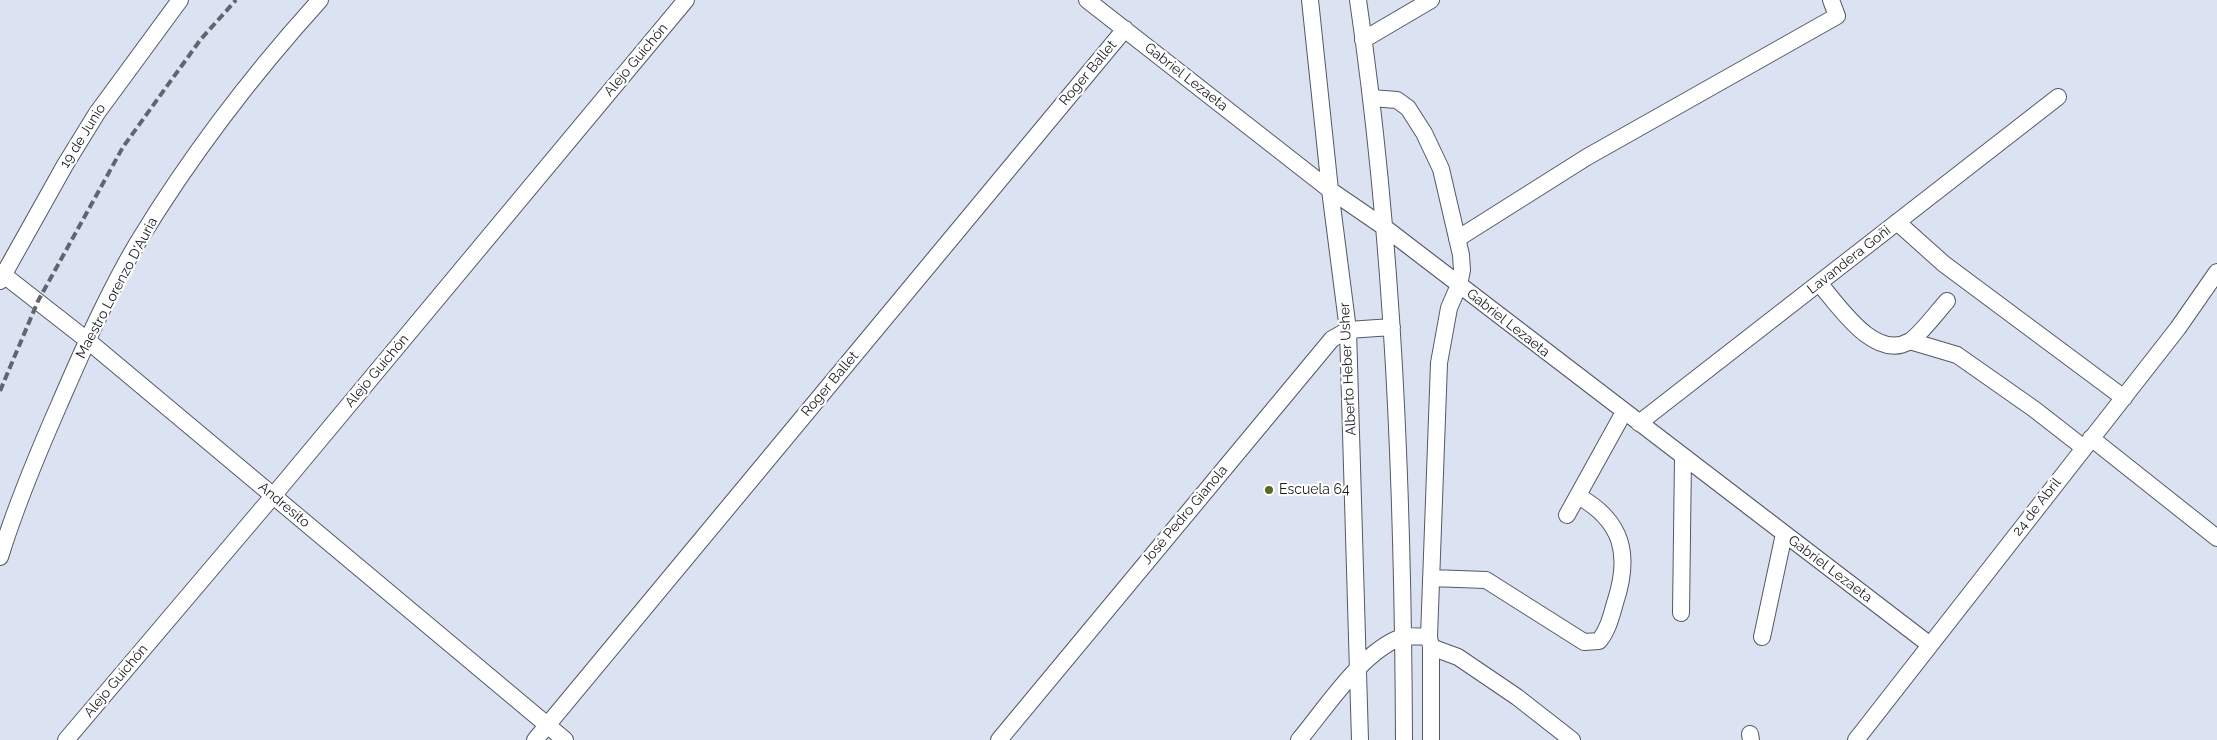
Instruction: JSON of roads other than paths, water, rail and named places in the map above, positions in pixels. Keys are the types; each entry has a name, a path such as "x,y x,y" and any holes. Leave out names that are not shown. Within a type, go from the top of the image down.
{"street":[{"name":"19 de Junio","path":"1,276 97,113 180,0"},
{"name":"Maestro Lorenzo D'Auria","path":"0,557 37,456 87,340 138,244 186,167 248,82 320,0"},
{"name":"Alejo Guichón","path":"66,740 273,496 686,0"},
{"name":"Gabriel Lezaeta","path":"1087,0 1330,190 1384,227 1930,645"},
{"name":"Alberto Heber Usher","path":"1310,0 1330,190 1348,330 1360,740"},
{"path":"1358,0 1371,98 1392,327 1404,636 1404,740"},
{"path":"1364,40 1431,0"},
{"path":"1457,239 1587,157 1837,16 1831,0"},
{"name":"Roger Ballet","path":"535,740 1125,29"},
{"name":"Lavandera Goñi","path":"1639,423 2058,96"},
{"path":"1371,98 1397,100 1408,108 1424,133 1441,169 1462,255 1459,285 1449,308 1439,363 1431,578 1431,740"},
{"path":"1897,222 1944,264 2124,398"},
{"name":"24 de Abril","path":"1856,740 2178,328 2217,272"},
{"name":"Andresito","path":"1,276 87,340 566,740"},
{"path":"1819,283 1864,335 1881,344 1895,346 1910,341 1947,301"},
{"path":"1348,330 1392,327"},
{"name":"José Pedro Gianola","path":"999,740 1332,339 1348,330"},
{"path":"1910,341 1957,355 2034,409 2087,443 2217,538"},
{"path":"1567,515 1624,412"},
{"path":"1681,613 1683,457"},
{"path":"1431,578 1486,580 1584,642 1598,641 1606,633 1619,592 1623,564 1622,550 1616,531 1606,516 1594,505 1578,496"},
{"path":"1762,637 1784,534"},
{"path":"1299,740 1359,668 1376,651 1404,636 1430,642 1458,657 1517,697 1572,740"}],"railway":[{"path":"0,391 38,301 123,147 201,39 236,0"}],"place":[{"name":"Escuela 64","path":"1269,490"}]}
